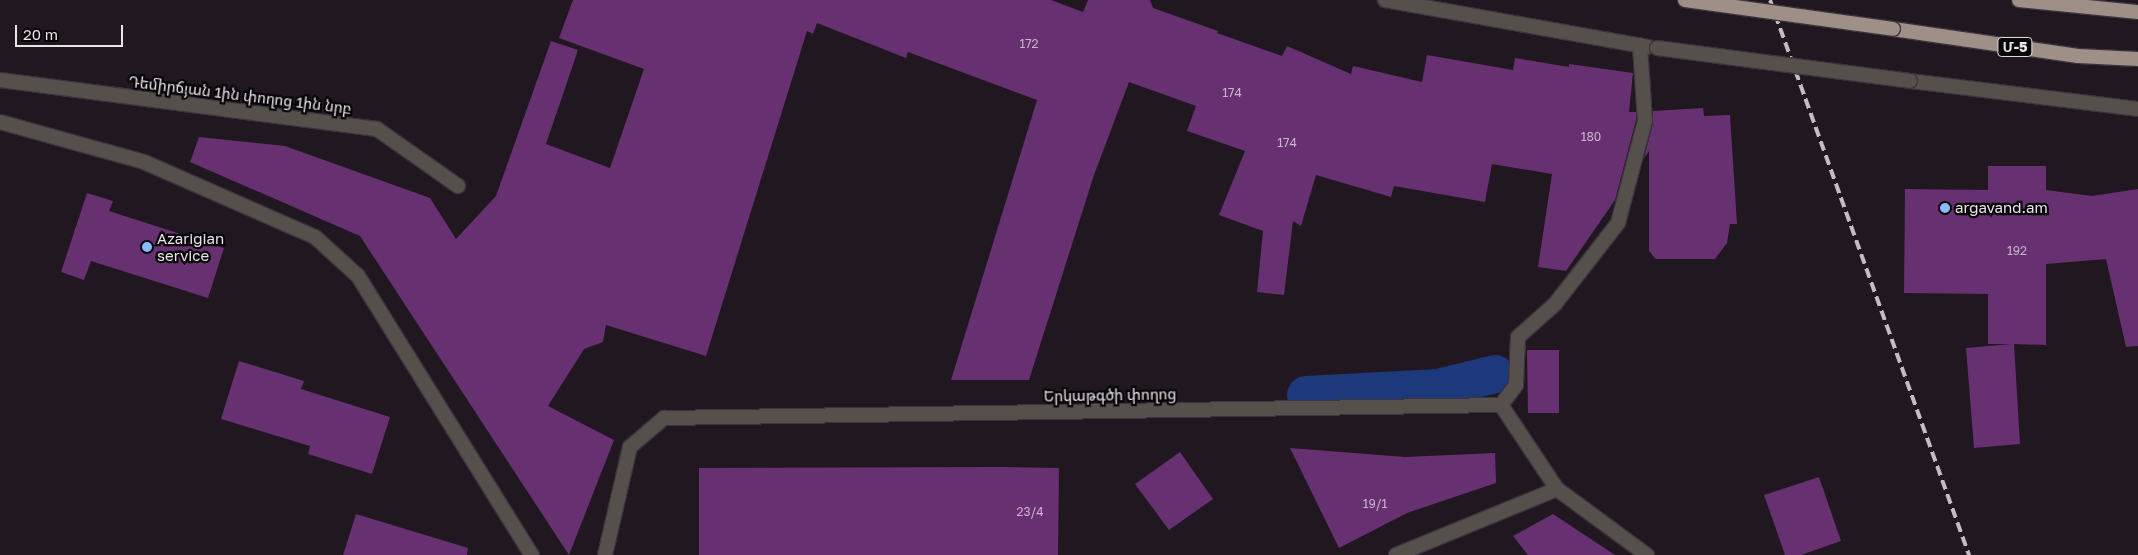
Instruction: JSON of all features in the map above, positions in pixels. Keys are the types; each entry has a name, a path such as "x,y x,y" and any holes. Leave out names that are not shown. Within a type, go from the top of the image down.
{"highway":[{"name":"Մ-5","path":"1685,0 2078,56 2138,59"},
{"path":"2020,0 2138,12"}],"street":[{"path":"1385,0 1640,46 2138,109"},
{"path":"1640,46 1645,121 1618,223 1554,304 1518,337 1516,385 1500,405 1557,490 1647,555"},
{"name":"Դեմիրճյան 1ին փողոց 1ին նրբ","path":"0,80 377,129 458,186"},
{"path":"0,122 144,162 315,237 358,276 532,555"},
{"name":"Երկաթգծի փողոց","path":"605,555 630,446 664,418 1500,405"},
{"path":"1396,555 1557,490"}],"building":[{"path":"573,0 1051,0 1083,12 1088,0 1150,0 1153,8 1218,31 1217,33 1282,56 1287,46 1351,74 1353,66 1422,82 1427,55 1513,70 1515,58 1569,67 1569,64 1633,73 1629,112 1636,112 1636,120 1615,200 1566,271 1538,267 1552,174 1492,164 1485,202 1394,186 1391,197 1316,175 1301,226 1293,221 1284,295 1257,292 1263,231 1219,215 1245,151 1187,131 1196,106 1129,82 1094,175 1029,380 951,380 1037,100 908,52 906,58 817,23 813,34 807,31 706,356 606,325 603,342 584,349 548,406 614,440 569,555 360,236 190,162 199,137 285,146 430,198 456,239 496,196 551,41 578,50 546,144 610,168 644,69 559,38"},
{"path":"1703,108 1704,116 1730,115 1737,224 1730,224 1727,243 1715,259 1656,259 1649,251 1649,151 1644,158 1653,123 1653,111"},
{"path":"1988,166 2046,166 2046,190 2092,196 2138,189 2138,346 2126,347 2106,259 2046,264 2046,345 2014,344 2020,444 1974,448 1966,348 2011,344 1988,344 1988,294 1904,293 1905,189 1988,190"},
{"name":"Azarigian service","path":"87,193 113,201 109,211 224,248 208,298 91,261 84,280 61,272"},
{"path":"1527,350 1559,350 1559,413 1528,413"},
{"path":"239,361 304,381 301,389 390,417 372,474 308,454 310,446 221,419"},
{"path":"1290,448 1405,457 1495,453 1496,483 1407,513 1339,548"},
{"path":"1180,452 1213,499 1169,530 1135,484"},
{"path":"699,468 1059,468 1058,555 699,555"},
{"path":"1819,477 1841,541 1801,555 1785,555 1764,495"},
{"path":"356,514 468,548 467,555 343,555"},
{"path":"1553,514 1615,555 1528,555 1513,536"}],"waterway":[{"path":"1306,395 1438,388 1495,374"}],"railway":[{"path":"1770,0 1969,555"}],"place":[{"name":"argavand.am","path":"1945,208"},
{"name":"Azarigian service","path":"147,247"}]}
